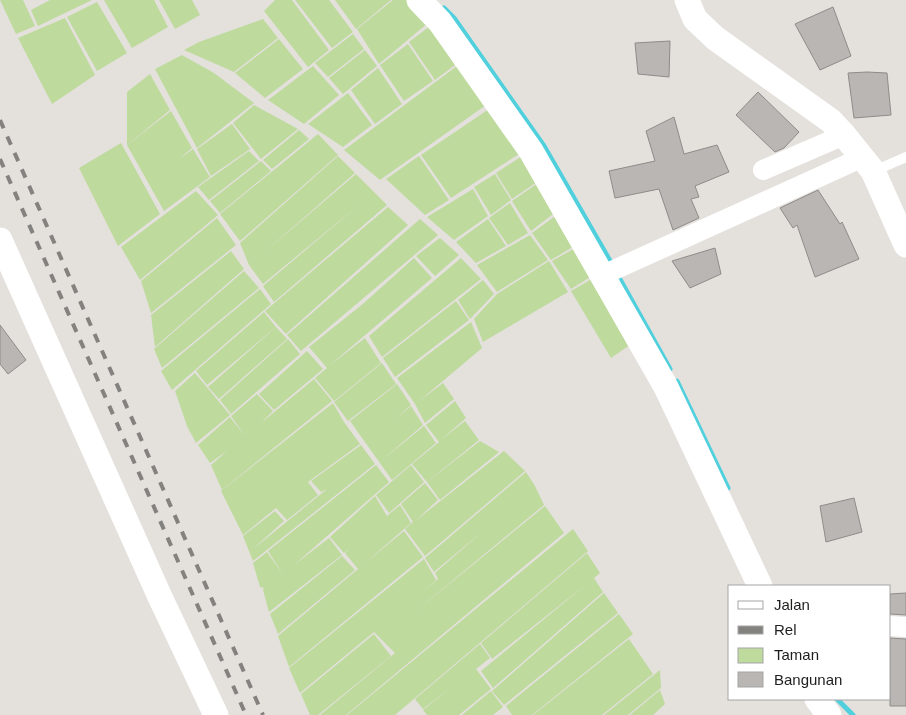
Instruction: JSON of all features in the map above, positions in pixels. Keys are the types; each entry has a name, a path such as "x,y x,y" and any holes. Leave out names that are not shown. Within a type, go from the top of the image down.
{"street":[{"path":"419,0 440,22 531,150 610,271 760,585"},
{"path":"687,0 695,18 715,38 831,121 844,135 867,164 906,245"},
{"path":"763,170 844,135"},
{"path":"610,271 867,164"},
{"path":"0,240 160,596 216,715"},
{"path":"891,626 906,627"},
{"path":"818,700 829,715"}],"lane":[{"path":"867,164 906,157"}],"green space":[{"path":"0,0 23,0 35,26 16,34"},
{"path":"50,0 92,0 38,26 31,10"},
{"path":"104,0 154,0 168,27 132,48"},
{"path":"159,0 192,0 200,15 175,29"},
{"path":"275,0 292,0 329,50 308,67 264,11"},
{"path":"295,0 329,0 353,32 332,48"},
{"path":"335,0 391,0 356,29"},
{"path":"393,0 411,0 428,23 379,64 357,29"},
{"path":"97,2 127,53 97,71 67,17"},
{"path":"65,18 95,75 52,104 18,38"},
{"path":"263,19 278,38 234,72 184,50 199,42"},
{"path":"430,26 455,65 435,80 409,42"},
{"path":"353,34 364,49 328,77 315,63"},
{"path":"279,39 303,69 265,98 235,73"},
{"path":"408,44 433,81 404,101 380,65"},
{"path":"365,50 377,66 343,94 329,78"},
{"path":"182,55 214,73 254,103 197,148 155,69"},
{"path":"313,66 339,95 304,124 268,100"},
{"path":"457,66 486,105 380,180 344,150"},
{"path":"378,68 402,104 375,124 351,90"},
{"path":"150,74 170,110 127,145 127,92"},
{"path":"348,93 372,125 343,147 308,124"},
{"path":"254,105 298,129 261,159 233,123"},
{"path":"489,109 519,154 451,198 421,155"},
{"path":"171,111 192,148 179,159 193,149 210,177 164,211 127,145"},
{"path":"232,124 250,149 211,176 197,149"},
{"path":"299,130 309,139 272,169 263,160"},
{"path":"318,134 338,155 240,241 220,214"},
{"path":"121,143 160,214 118,246 79,168"},
{"path":"249,151 259,161 209,200 198,187"},
{"path":"338,156 355,173 260,256 356,174 387,205 274,302 263,286 361,203 263,284 249,265 240,243"},
{"path":"419,156 449,200 425,215 386,179"},
{"path":"522,156 537,182 512,199 496,173"},
{"path":"261,161 271,171 220,213 210,201"},
{"path":"495,174 511,200 491,215 474,187"},
{"path":"538,183 557,211 531,231 512,201"},
{"path":"473,189 488,216 454,240 427,217"},
{"path":"196,191 218,215 140,280 121,247"},
{"path":"510,203 528,233 508,245 489,218"},
{"path":"388,207 408,225 286,334 265,311"},
{"path":"558,214 576,245 551,260 532,233"},
{"path":"217,218 236,245 151,313 141,281"},
{"path":"420,219 438,235 301,351 287,335"},
{"path":"488,219 506,246 476,263 456,242"},
{"path":"530,235 548,260 497,292 477,265"},
{"path":"440,238 459,255 435,276 416,256"},
{"path":"577,247 592,276 571,289 552,261"},
{"path":"231,251 244,269 155,347 151,315"},
{"path":"414,258 432,278 329,366 365,338 381,363 334,401 315,378 327,368 309,347 364,303"},
{"path":"461,258 481,279 382,357 369,336"},
{"path":"549,261 568,292 483,342 474,319 497,294"},
{"path":"244,271 259,288 162,368 154,349"},
{"path":"597,276 634,342 611,358 571,291"},
{"path":"483,280 494,294 470,319 458,300"},
{"path":"260,289 271,304 172,390 161,371"},
{"path":"456,301 469,320 395,377 383,358"},
{"path":"264,312 276,327 207,385 196,371"},
{"path":"471,322 482,348 418,402 443,383 454,399 425,423 415,404 397,378"},
{"path":"276,327 287,339 219,399 208,387"},
{"path":"288,339 300,354 231,414 220,400"},
{"path":"307,351 323,369 274,410 259,394"},
{"path":"382,363 396,384 348,421 334,402"},
{"path":"195,373 230,415 196,443 187,426 175,391"},
{"path":"314,379 332,401 222,490 211,465 227,451 210,463 198,445 230,417 245,436 231,416 257,394 273,411 261,423"},
{"path":"397,384 411,405 395,419 411,406 423,425 381,461 424,426 436,443 392,480 350,421"},
{"path":"455,401 466,418 441,440 465,421 479,440 427,482 412,464 439,442 426,425"},
{"path":"333,403 360,444 308,482 318,495 287,520 276,508 243,535 221,491"},
{"path":"480,441 499,452 440,500 427,482"},
{"path":"361,445 375,464 253,561 243,536 275,511 284,521 253,549 327,489 321,492 311,481"},
{"path":"504,451 525,471 425,556 405,529 413,522 401,504 425,483 438,500 415,521"},
{"path":"376,465 389,482 294,565 329,538 342,555 269,612 264,588 260,587 253,563 267,552 283,574 268,551"},
{"path":"411,465 424,482 389,513 376,495"},
{"path":"526,472 544,505 411,615 545,506 564,533 346,715 320,715 395,653 374,632 300,693 289,668 424,559 436,580 422,592 438,579 435,573 484,530 434,572 425,558"},
{"path":"375,496 387,516 400,505 411,523 364,564 404,531 423,557 289,667 278,636 358,569 345,553 350,548 344,553 330,537"},
{"path":"573,529 588,551 395,715 347,715"},
{"path":"587,553 600,573 594,578 603,592 493,688 481,671 588,583 492,659 481,643"},
{"path":"342,556 355,570 278,634 270,614"},
{"path":"604,593 618,613 504,705 492,691"},
{"path":"619,614 633,634 532,715 512,715 506,706"},
{"path":"374,634 391,656 318,715 310,715 301,694"},
{"path":"629,639 653,674 602,715 533,715"},
{"path":"480,644 490,658 476,669 491,689 459,715 427,715 423,710 450,688 423,709 415,699"},
{"path":"660,670 661,688 628,715 604,715"},
{"path":"660,690 665,704 653,715 630,715"},
{"path":"491,691 503,707 493,715 462,715"}],"building":[{"path":"833,7 851,56 820,70 795,24"},
{"path":"670,41 669,77 638,74 635,43"},
{"path":"848,73 887,73 891,115 854,118"},
{"path":"758,92 799,132 784,148 775,152 736,115"},
{"path":"674,117 684,154 717,145 729,172 695,186 699,197 691,199 699,218 673,230 659,189 615,198 609,171 655,161 646,131"},
{"path":"818,190 840,224 842,222 859,259 815,277 797,225 793,228 780,208"},
{"path":"715,248 721,274 690,288 672,261"},
{"path":"0,325 26,360 8,374 0,364"},
{"path":"854,498 862,532 826,542 820,506"},
{"path":"906,593 906,615 891,614 891,594"},
{"path":"891,638 906,639 906,706 890,706"}],"waterway":[{"path":"444,8 454,18 544,146 613,266"},
{"path":"617,274 670,369"},
{"path":"677,381 728,488"},
{"path":"838,700 853,715"}],"railway":[{"path":"0,120 263,715"},
{"path":"0,159 246,715"}]}
